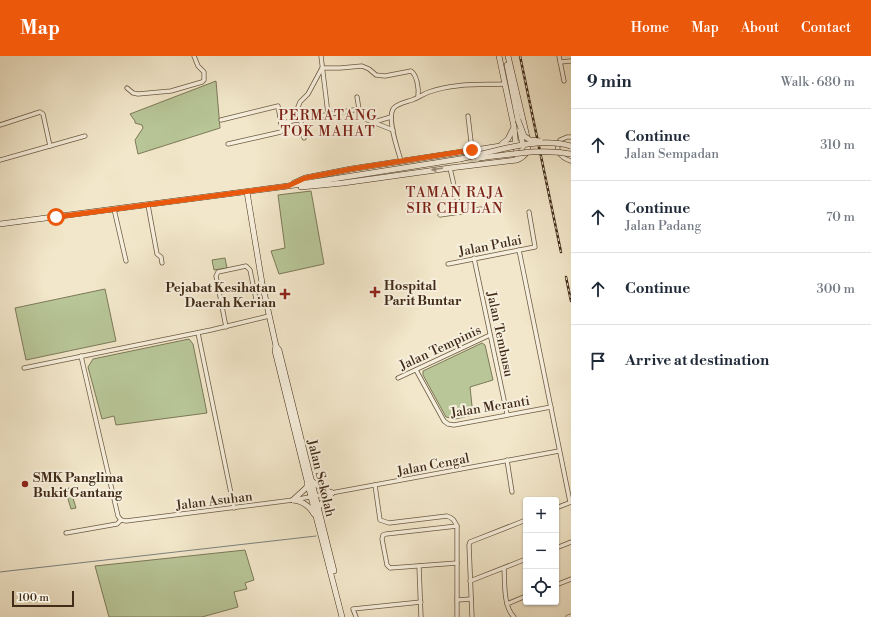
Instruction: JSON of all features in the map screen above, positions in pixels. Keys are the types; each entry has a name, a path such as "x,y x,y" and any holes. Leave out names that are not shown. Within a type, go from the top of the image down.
{"street":[{"path":"127,88 133,93 138,94 171,91 202,82 204,80 204,72 198,66 194,56"},
{"path":"321,56 328,114"},
{"path":"499,56 514,127 517,160"},
{"path":"505,56 524,152"},
{"path":"288,186 303,187 517,160 526,154 528,141 508,56"},
{"path":"559,56 564,81"},
{"path":"560,62 571,60"},
{"path":"322,68 362,66 370,69 376,75 385,76 411,71 414,73 419,92 418,96"},
{"path":"304,138 298,107 300,102 308,94 322,68"},
{"path":"401,161 391,117 393,109 397,106 418,96 441,88 506,84"},
{"path":"357,96 359,109 365,119 393,130"},
{"path":"221,120 278,106 282,129 281,132 228,144"},
{"path":"281,123 359,109"},
{"path":"0,125 40,112 43,114 50,146"},
{"path":"468,116 472,150"},
{"path":"373,122 391,117"},
{"path":"518,120 524,136 530,140 571,146"},
{"path":"514,127 524,125"},
{"path":"501,145 508,139 514,127"},
{"path":"0,160 85,136"},
{"path":"571,137 560,140 558,146 560,155 571,161"},
{"path":"288,186 305,178 528,141"},
{"path":"0,224 288,186 460,159 545,143"},
{"path":"460,159 502,156 524,152 548,151 571,154"},
{"path":"450,168 460,212"},
{"name":"Jalan Sekolah","path":"247,192 269,316 276,346 279,350 317,519 342,617"},
{"path":"148,205 157,254 161,257 162,263"},
{"path":"440,215 481,208"},
{"path":"114,209 126,261"},
{"name":"Jalan Pulai","path":"448,264 535,247 529,212"},
{"path":"519,250 559,451 571,502 559,507"},
{"name":"Jalan Tembusu","path":"474,258 507,414"},
{"path":"226,327 216,276 218,272 246,266 250,270 257,304"},
{"path":"24,368 198,333 269,316"},
{"path":"198,333 234,508"},
{"name":"Jalan Tempinis","path":"398,378 490,335"},
{"path":"81,356 120,520"},
{"name":"Jalan Meranti","path":"416,370 444,422 448,424 454,425 551,407"},
{"name":"Jalan Cengal","path":"313,496 559,451"},
{"path":"507,460 512,492"},
{"path":"293,500 307,487 309,482 332,493 318,508"},
{"path":"374,486 380,520 384,522 389,523 441,516 452,518 457,526 457,617"},
{"name":"Jalan Sekolah","path":"313,496 318,508 345,617"},
{"name":"Jalan Asuhan","path":"66,533 117,524 120,520 126,521 234,508 313,496"},
{"path":"293,500 301,501 312,510 317,519"},
{"path":"472,617 470,542 523,521"},
{"path":"456,563 390,568 387,565 382,539 383,535 386,534 457,526"},
{"path":"559,547 571,542"},
{"path":"470,581 523,561"},
{"path":"419,566 422,617"},
{"path":"504,568 507,604 514,617"},
{"path":"559,584 571,579"},
{"path":"507,604 523,597"},
{"path":"457,600 471,599"},
{"path":"356,617 353,609 421,602"}],"green space":[{"path":"216,81 220,128 138,154 135,140 143,128 142,125 135,123 130,114"},
{"path":"311,191 324,264 279,274 271,251 285,248 278,195"},
{"path":"225,258 227,268 214,270 212,260"},
{"path":"105,289 116,341 26,360 15,308"},
{"path":"189,339 193,344 207,413 116,425 114,416 102,419 88,367 93,359"},
{"path":"482,343 485,345 493,380 470,387 473,415 455,419 446,417 423,375 423,371"},
{"path":"70,488 76,508 71,509 65,489"},
{"path":"245,550 254,580 245,583 247,589 234,592 238,607 202,617 109,617 95,566"}],"waterway":[{"path":"0,572 316,536"}],"railway":[{"path":"520,56 561,252"},
{"path":"566,277 571,301"}],"place":[{"name":"Hospital Parit Buntar","path":"375,292"},
{"name":"Pejabat Kesihatan Daerah Kerian","path":"285,294"},
{"name":"SMK Panglima Bukit Gantang","path":"25,484"}],"district":[{"name":"PERMATANG TOK MAHAT","path":"328,124"},
{"name":"TAMAN RAJA SIR CHULAN","path":"455,200"}],"route":[{"path":"56,217 288,186 305,178 351,169 472,150"}]}
